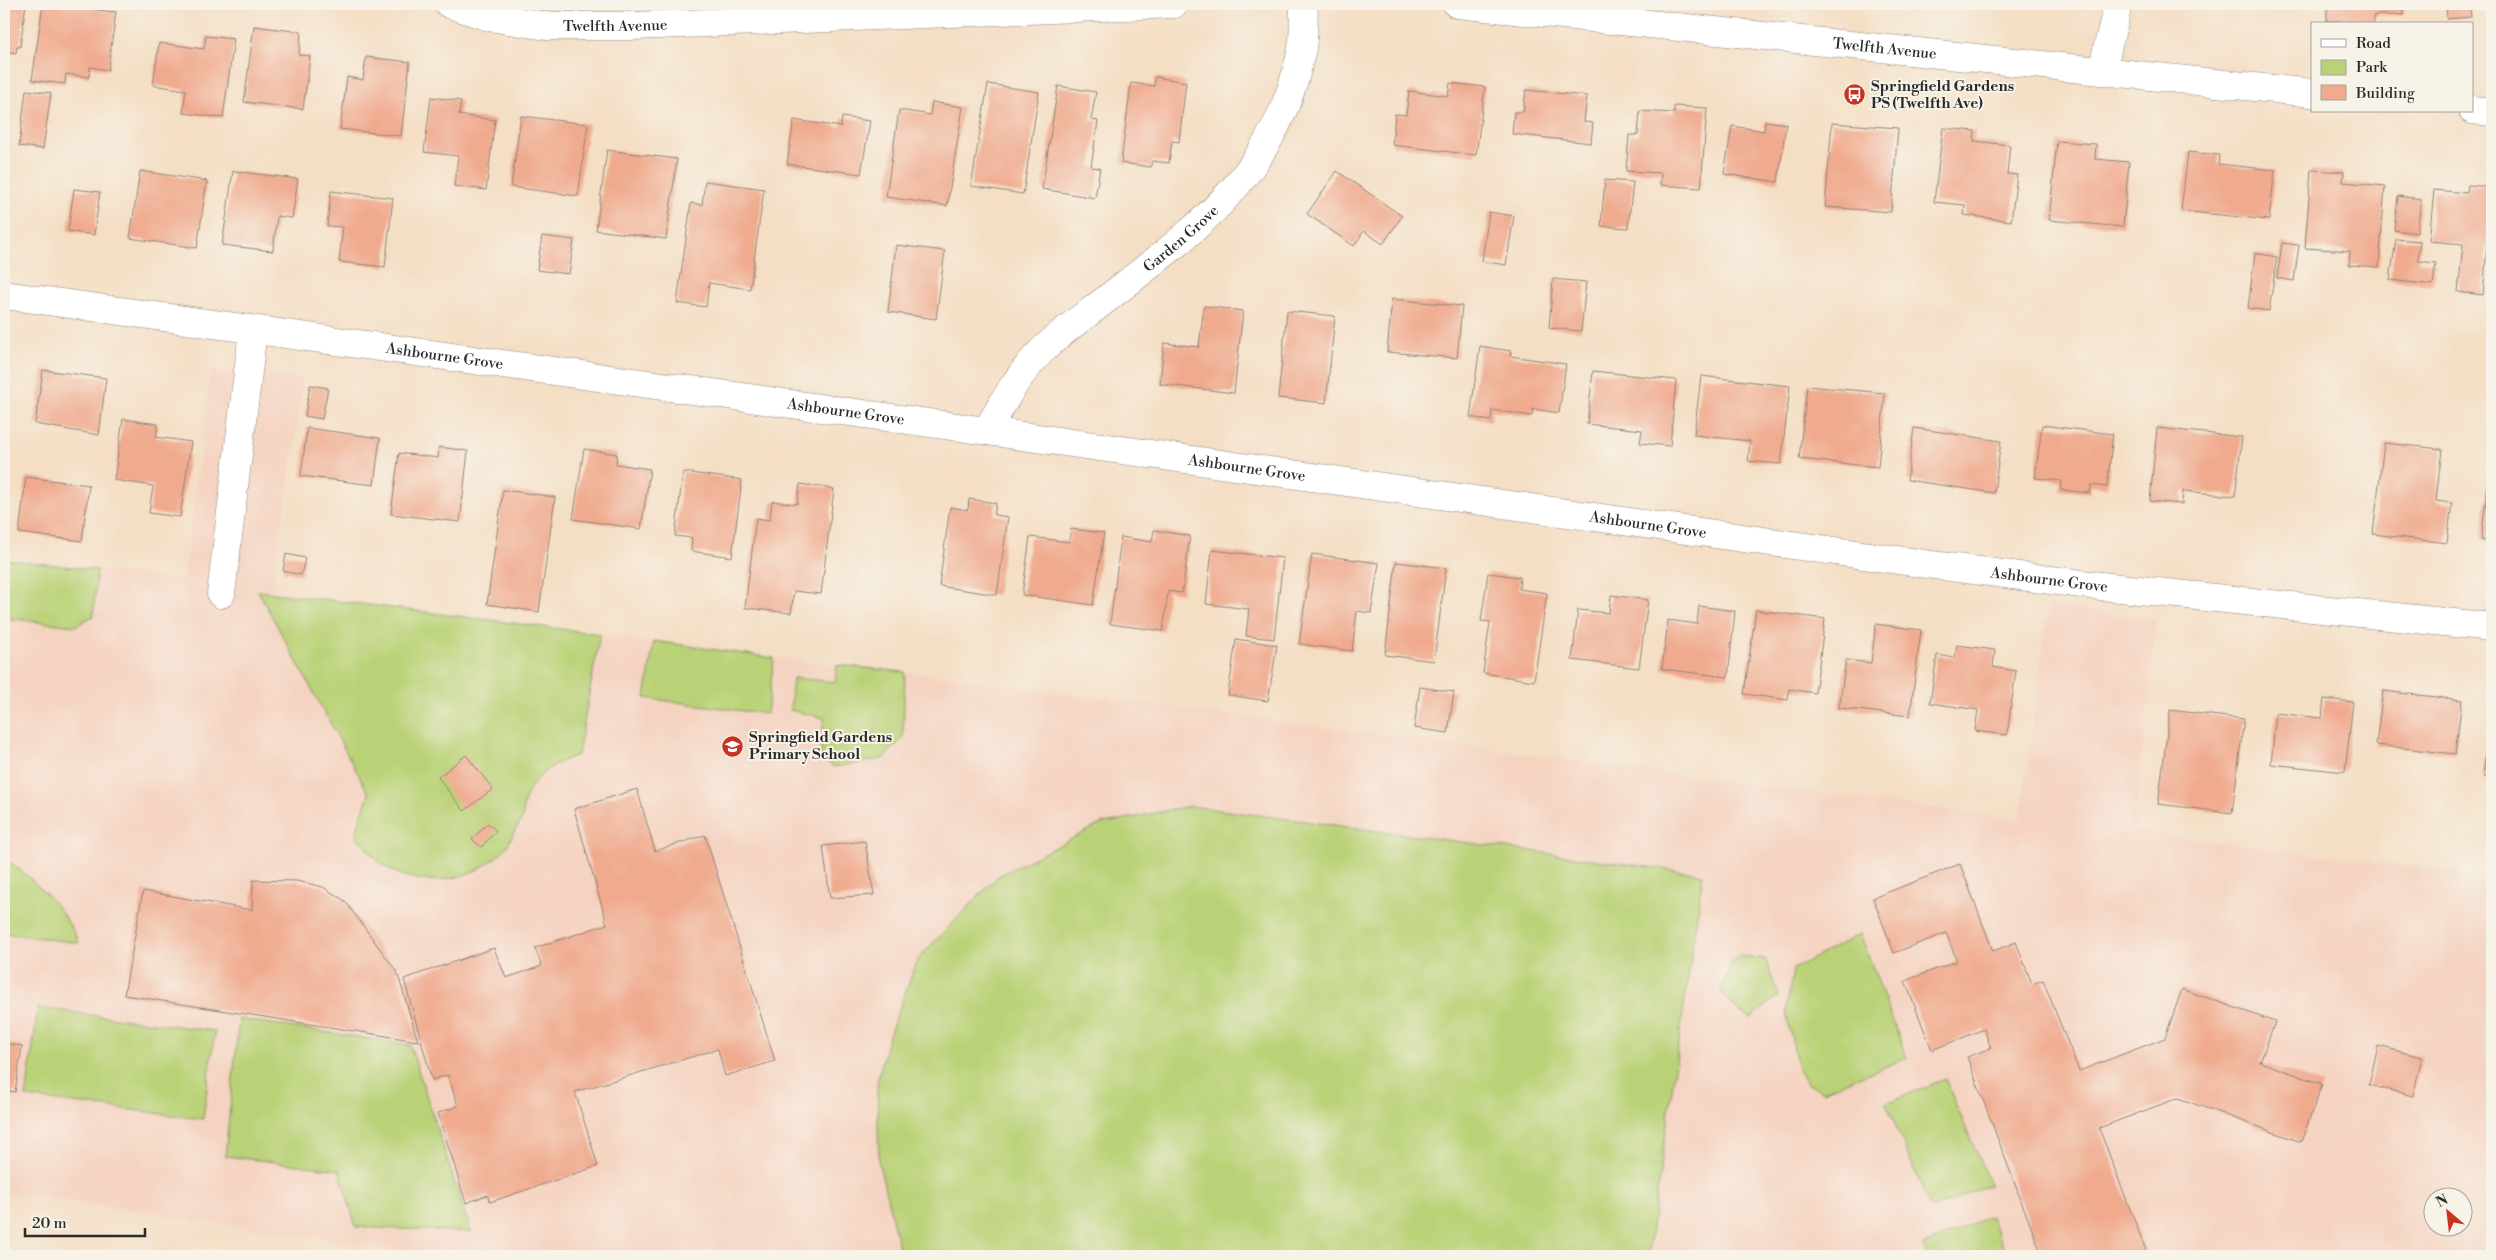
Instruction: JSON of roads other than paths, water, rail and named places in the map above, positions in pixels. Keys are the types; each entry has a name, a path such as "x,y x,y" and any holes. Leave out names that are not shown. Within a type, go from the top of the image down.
{"street":[{"name":"Twelfth Avenue","path":"449,4 489,17 547,26 632,15 1174,4"},
{"name":"Garden Grove","path":"987,431 1015,382 1047,345 1178,243 1219,207 1249,173 1275,131 1291,90 1302,51 1304,4"},
{"name":"Twelfth Avenue","path":"1456,4 2311,93"},
{"path":"2102,71 2118,4"},
{"path":"2474,110 2492,112"},
{"name":"Ashbourne Grove","path":"4,295 253,331 987,431 1933,565 2082,584 2492,627"},
{"path":"221,594 253,331"}],"place":[{"name":"Springfield Gardens PS (Twelfth Ave)","path":"1855,95"},
{"name":"Springfield Gardens Primary School","path":"733,746"}]}
